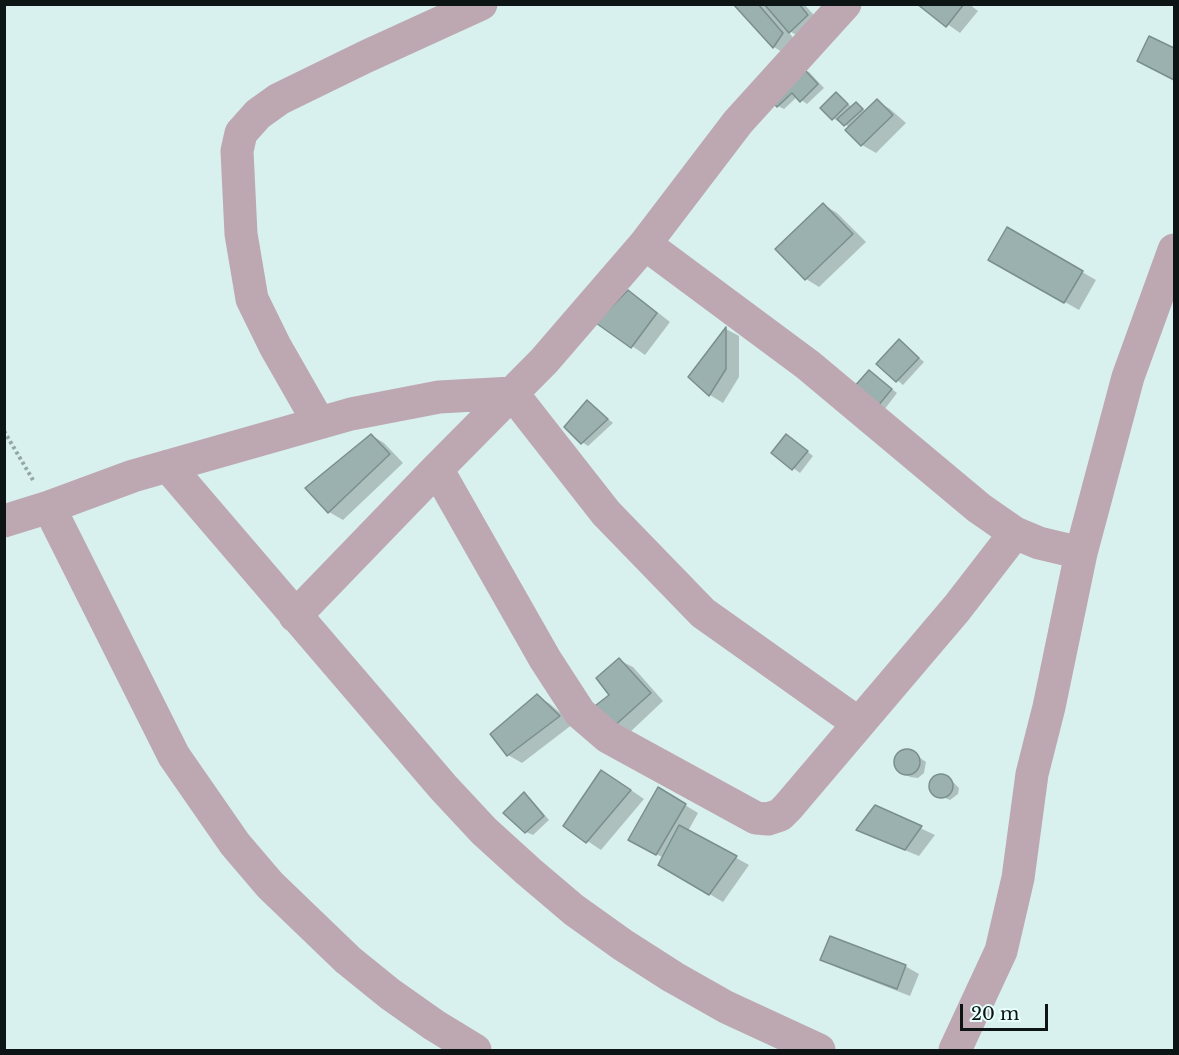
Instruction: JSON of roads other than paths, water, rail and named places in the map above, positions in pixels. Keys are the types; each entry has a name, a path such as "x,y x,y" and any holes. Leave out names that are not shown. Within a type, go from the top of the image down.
{"street":[{"path":"319,423 274,346 252,299 241,234 237,151 241,134 258,114 279,99 364,57 481,4"},
{"path":"295,616 436,469 544,361 645,244 738,122 845,4"},
{"path":"645,244 808,365 979,508 1015,533 1039,543 1082,553"},
{"path":"955,1050 1001,951 1018,878 1032,774 1082,553 1128,377 1174,250"},
{"path":"4,521 133,476 351,414 439,397 512,393"},
{"path":"512,393 606,513 703,613 858,723"},
{"path":"168,466 443,787 484,831 528,872 574,910 673,977 726,1007 819,1050"},
{"path":"436,469 545,659 580,713 608,737 756,818 768,819 780,815 788,807 957,608 1015,533"},
{"path":"49,507 174,756 236,844 278,893 348,960 390,994 475,1050"}]}
